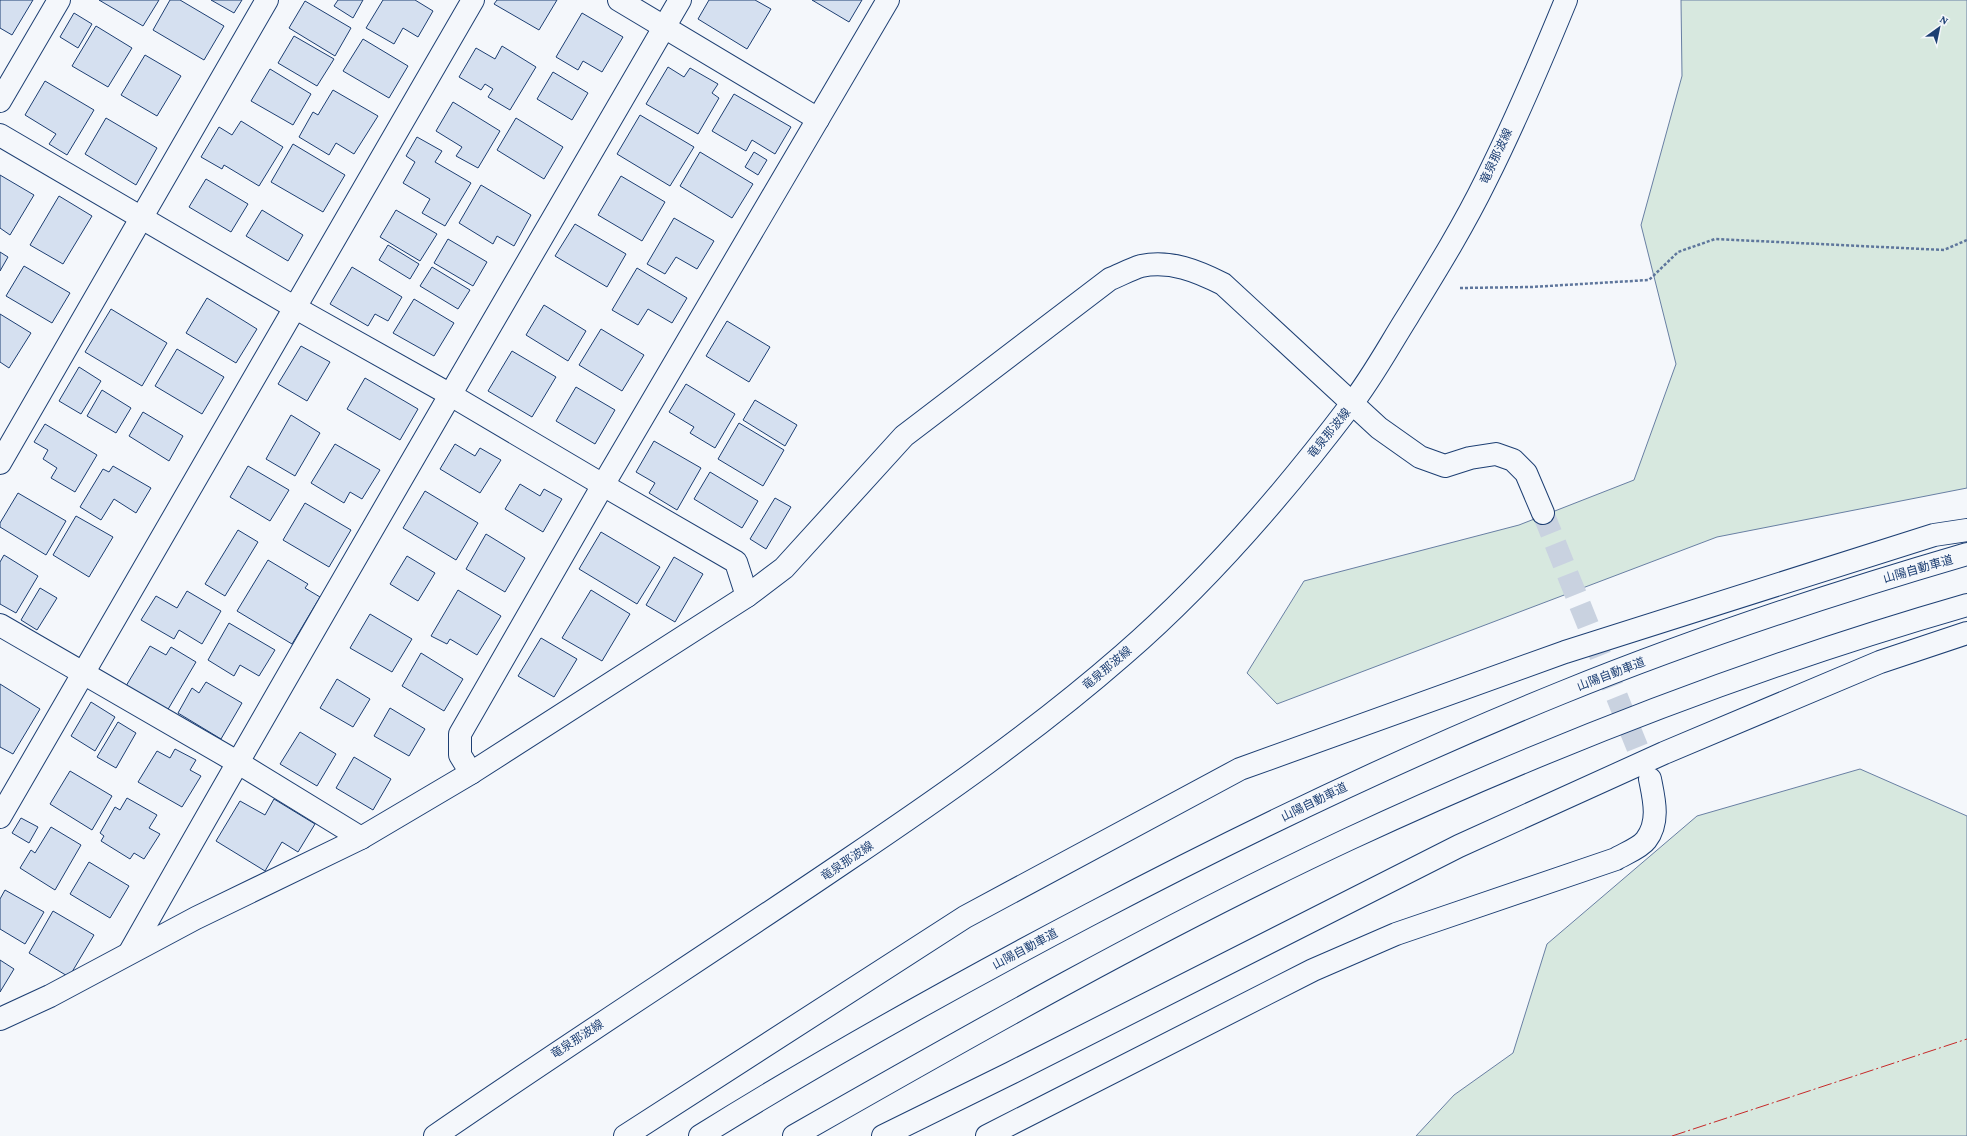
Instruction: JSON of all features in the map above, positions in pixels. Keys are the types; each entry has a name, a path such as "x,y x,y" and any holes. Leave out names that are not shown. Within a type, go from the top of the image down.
{"main road":[{"path":"0,101 59,0"},
{"path":"0,463 267,0"},
{"path":"0,817 472,0"},
{"path":"619,0 818,120"},
{"path":"130,952 237,762 680,0"},
{"path":"471,773 460,755 460,734 603,485 888,0"},
{"name":"竜泉那波線","path":"435,1136 554,1054 797,894 930,804 1056,711 1125,653 1194,588 1274,501 1353,404 1425,289 1485,182 1566,0"},
{"path":"0,135 294,307 450,394 736,562 747,596"},
{"path":"0,1019 50,996 196,918 361,838 471,773 747,596 784,568 904,436 1110,279 1141,267 1164,264 1197,271 1224,284 1379,428 1420,457 1444,466 1470,458 1496,454 1513,460 1526,473 1543,513"},
{"path":"625,1136 965,916 1240,769 1565,652 1934,535 1967,530"},
{"name":"山陽自動車道","path":"700,1136 758,1100 981,972 1179,868 1424,751 1564,692 1694,643 1869,583 1967,554"},
{"path":"794,1136 1005,1015 1207,910 1346,841 1445,796 1584,736 1711,689 1878,630 1967,605"},
{"path":"0,625 237,762 361,838"},
{"path":"883,1136 1011,1073 1459,846 1664,753 1880,662 1967,632"},
{"path":"987,1136 1313,970 1396,934 1616,858 1645,841 1652,827 1656,808 1650,779"}],"path":[{"path":"1425,289 1531,288 1649,280 1678,252 1716,239 1944,250 1967,240"}],"shaded area":[{"path":"1681,0 1967,0 1967,488 1717,537 1277,704 1247,673 1304,581 1519,525 1634,480 1676,364 1641,225 1682,76"},
{"path":"1860,769 1967,816 1967,1136 1416,1136 1454,1095 1513,1053 1547,944 1697,816"}],"building":[{"path":"0,0 33,0 12,35 0,28"},
{"path":"99,0 159,0 143,26"},
{"path":"170,0 180,0 224,26 204,60 153,30"},
{"path":"211,0 242,0 234,13"},
{"path":"338,0 363,0 353,18 334,6"},
{"path":"383,0 415,0 433,11 418,37 403,28 394,44 366,28"},
{"path":"497,0 557,0 539,30 494,4"},
{"path":"709,0 755,0 771,9 747,49 698,19"},
{"path":"812,0 862,0 849,22"},
{"path":"305,1 351,28 335,56 289,28"},
{"path":"74,13 92,24 78,48 60,37"},
{"path":"582,13 623,37 602,72 583,61 578,70 556,57"},
{"path":"96,26 132,48 108,87 72,66"},
{"path":"294,36 334,59 317,86 278,63"},
{"path":"363,39 408,66 389,98 343,71"},
{"path":"502,46 536,67 510,110 488,97 493,89 485,84 481,90 459,77 476,48 495,59"},
{"path":"145,55 181,76 157,116 121,95"},
{"path":"668,67 684,77 690,68 718,84 712,93 719,98 698,134 646,104"},
{"path":"270,69 311,94 293,125 251,101"},
{"path":"553,72 588,93 572,120 537,99"},
{"path":"45,81 94,110 67,155 49,144 56,134 25,115"},
{"path":"333,90 378,116 354,154 336,143 329,155 299,137 313,112 318,115"},
{"path":"734,94 791,127 775,154 752,140 746,151 712,131"},
{"path":"453,102 500,131 478,168 456,156 462,147 436,131"},
{"path":"640,115 694,147 670,186 617,154"},
{"path":"106,118 157,148 136,185 85,154"},
{"path":"516,118 563,147 544,179 497,150"},
{"path":"241,121 283,147 259,186 224,165 222,169 201,157 219,127 232,135"},
{"path":"417,137 442,151 435,162 471,183 445,226 422,213 430,199 403,183 415,162 406,156"},
{"path":"293,144 345,175 323,212 271,182"},
{"path":"700,152 753,184 732,218 680,186"},
{"path":"754,152 767,160 758,175 745,167"},
{"path":"0,175 34,195 10,235 0,228"},
{"path":"621,176 665,202 642,241 598,215"},
{"path":"206,179 248,204 231,232 189,207"},
{"path":"481,185 531,215 514,246 497,236 493,244 459,223"},
{"path":"59,196 92,216 63,264 30,245"},
{"path":"262,210 303,235 288,261 246,236"},
{"path":"396,210 437,234 420,261 380,237"},
{"path":"674,218 714,241 697,269 676,257 665,274 647,264"},
{"path":"575,224 626,254 607,287 555,256"},
{"path":"448,239 487,262 473,286 434,263"},
{"path":"388,245 419,264 410,279 379,260"},
{"path":"0,252 8,257 0,271"},
{"path":"24,266 70,293 52,323 6,296"},
{"path":"352,267 402,297 388,321 375,314 368,326 330,304"},
{"path":"432,267 470,290 458,309 420,286"},
{"path":"637,268 687,298 672,323 648,309 638,325 612,310"},
{"path":"207,298 257,329 236,363 186,333"},
{"path":"414,299 454,323 434,356 393,333"},
{"path":"544,305 586,331 568,361 526,335"},
{"path":"111,309 167,343 142,386 85,352"},
{"path":"0,314 31,333 9,368 0,362"},
{"path":"727,321 770,347 749,382 706,356"},
{"path":"601,329 644,355 622,391 579,365"},
{"path":"301,346 330,362 307,401 278,384"},
{"path":"177,349 224,377 202,414 155,386"},
{"path":"512,351 556,377 532,417 488,391"},
{"path":"79,367 101,381 81,414 59,401"},
{"path":"365,378 418,409 400,440 347,409"},
{"path":"686,384 735,414 715,448 690,433 694,427 669,412"},
{"path":"576,387 615,410 595,444 556,421"},
{"path":"102,390 131,408 116,433 87,416"},
{"path":"755,400 797,425 785,446 743,420"},
{"path":"143,412 183,436 169,461 129,436"},
{"path":"291,415 320,433 295,476 266,459"},
{"path":"739,423 784,450 763,486 718,459"},
{"path":"45,424 97,455 75,492 51,478 57,468 43,459 48,450 34,442"},
{"path":"654,441 701,468 677,510 649,493 655,483 636,472"},
{"path":"335,444 380,470 362,499 350,492 344,503 311,483"},
{"path":"455,444 475,456 480,448 501,460 480,493 440,469"},
{"path":"113,466 151,488 136,513 114,499 101,520 80,507 103,469 109,472"},
{"path":"248,466 289,490 270,521 230,497"},
{"path":"710,472 758,501 742,528 694,499"},
{"path":"520,484 540,496 544,489 562,499 543,532 505,509"},
{"path":"425,491 478,523 456,560 403,528"},
{"path":"18,493 66,521 46,555 0,527 0,523"},
{"path":"775,498 791,507 766,549 750,539"},
{"path":"305,503 351,530 329,567 283,540"},
{"path":"76,516 113,537 89,577 53,555"},
{"path":"238,530 258,542 225,596 205,584"},
{"path":"601,532 660,567 637,604 579,569"},
{"path":"486,534 525,558 505,592 466,569"},
{"path":"4,555 38,576 16,613 0,604 0,562"},
{"path":"407,556 435,573 418,601 390,584"},
{"path":"674,557 703,574 675,622 646,605"},
{"path":"268,560 308,584 305,588 320,597 292,644 237,611"},
{"path":"40,588 57,598 37,630 21,620"},
{"path":"458,590 501,616 477,655 450,639 447,644 431,636"},
{"path":"591,590 630,614 602,661 562,638"},
{"path":"187,591 221,611 202,644 179,630 174,639 141,620 156,596 177,608"},
{"path":"370,614 412,639 392,672 350,648"},
{"path":"229,623 275,650 259,676 240,665 234,676 208,660"},
{"path":"541,638 577,659 554,697 518,676"},
{"path":"150,646 166,655 171,647 196,662 167,711 126,686"},
{"path":"421,653 463,679 444,711 402,686"},
{"path":"337,679 370,699 353,727 320,708"},
{"path":"206,682 242,703 221,739 178,713 192,688 199,693"},
{"path":"0,684 40,709 13,754 0,747"},
{"path":"91,702 115,717 95,751 71,736"},
{"path":"390,708 425,729 409,756 374,736"},
{"path":"118,722 136,733 116,768 97,757"},
{"path":"300,732 336,754 317,786 280,764"},
{"path":"175,749 196,760 190,770 201,776 182,807 138,782 157,751 170,758"},
{"path":"354,757 391,779 373,810 336,788"},
{"path":"70,771 112,796 92,830 50,804"},
{"path":"127,798 157,815 149,828 160,834 144,859 134,853 130,859 101,841 104,836 100,833 115,807 120,810"},
{"path":"274,799 315,824 298,852 282,842 265,871 216,841 240,801 265,815"},
{"path":"21,818 38,827 29,843 12,833"},
{"path":"51,827 81,845 55,890 20,868 31,850 35,853"},
{"path":"89,862 129,886 110,918 70,894"},
{"path":"5,890 44,912 25,944 0,929 0,899"},
{"path":"53,911 94,935 69,977 29,953"},
{"path":"0,960 14,969 0,992"}],"tunnel":[{"path":"1543,513 1650,779"}],"power":[{"path":"1672,1136 1967,1039"}]}
